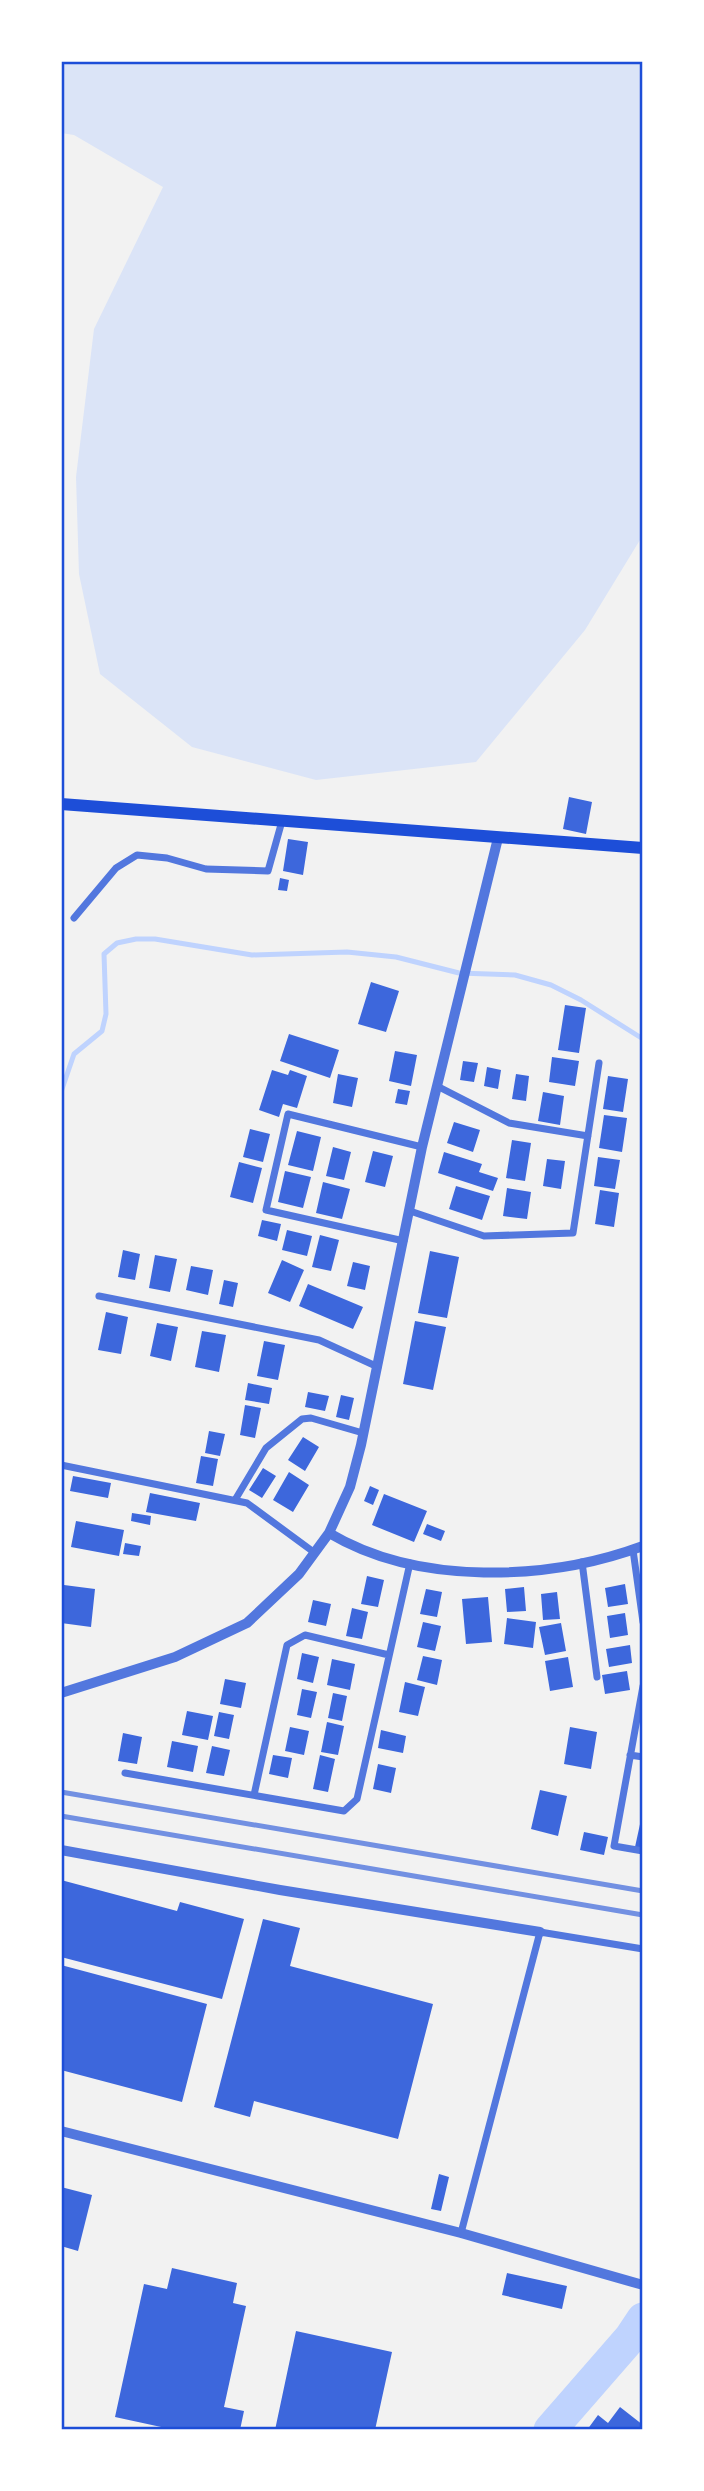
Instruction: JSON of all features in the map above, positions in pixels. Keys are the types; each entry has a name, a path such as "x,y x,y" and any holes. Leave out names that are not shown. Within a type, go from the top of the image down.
{"main road":[{"path":"61,804 643,848"}],"street":[{"path":"74,918 116,868 137,855 167,858 206,869 268,871 282,821"},
{"path":"61,1693 175,1657 247,1623 299,1574 329,1534 350,1487 378,1367 422,1147 498,838"},
{"path":"410,1211 484,1236 573,1233 599,1063"},
{"path":"437,1086 509,1123 588,1136"},
{"path":"404,1241 266,1210 288,1114 422,1147"},
{"path":"99,1296 319,1340 378,1367"},
{"path":"235,1500 266,1448 302,1419 311,1418 363,1433"},
{"path":"61,1465 247,1503 315,1553"},
{"path":"329,1534 372,1555 466,1573 548,1569 638,1548 643,1622"},
{"path":"582,1562 597,1676"},
{"path":"125,1773 344,1811 356,1799 410,1563"},
{"path":"254,1796 287,1645 305,1635 389,1655"},
{"path":"643,1686 614,1846 643,1851"},
{"path":"630,1755 643,1757"},
{"path":"61,1850 280,1890 643,1949"},
{"path":"461,2233 540,1932"},
{"path":"61,2131 461,2233 643,2285"}],"shaded area":[{"path":"61,61 643,61 643,535 585,630 476,762 316,780 192,747 100,674 79,574 76,477 94,329 163,187 74,135 61,133"}],"building":[{"path":"569,797 592,802 586,834 563,829"},
{"path":"288,839 308,842 303,875 283,871"},
{"path":"280,878 289,880 287,891 278,890"},
{"path":"371,982 399,991 386,1032 358,1024"},
{"path":"565,1005 586,1008 579,1053 558,1050"},
{"path":"289,1034 339,1050 330,1078 280,1061"},
{"path":"395,1051 417,1055 411,1086 389,1081"},
{"path":"552,1057 579,1061 575,1086 549,1082"},
{"path":"463,1061 478,1063 474,1082 460,1080"},
{"path":"487,1067 501,1070 498,1089 484,1086"},
{"path":"272,1070 288,1075 290,1070 307,1076 297,1108 283,1104 279,1117 259,1110"},
{"path":"338,1074 358,1078 352,1107 333,1103"},
{"path":"516,1074 529,1076 526,1101 512,1099"},
{"path":"608,1076 628,1079 623,1112 603,1109"},
{"path":"398,1089 410,1091 407,1105 395,1103"},
{"path":"543,1092 564,1096 560,1125 538,1121"},
{"path":"604,1115 627,1118 622,1152 599,1148"},
{"path":"454,1122 480,1130 473,1152 447,1143"},
{"path":"250,1129 270,1134 263,1162 243,1157"},
{"path":"297,1131 321,1137 313,1171 288,1165"},
{"path":"512,1140 531,1143 525,1181 506,1178"},
{"path":"333,1147 351,1152 344,1180 326,1176"},
{"path":"373,1151 393,1156 385,1187 365,1182"},
{"path":"444,1152 482,1164 479,1172 498,1178 493,1191 438,1173"},
{"path":"598,1157 620,1160 615,1189 594,1186"},
{"path":"547,1159 565,1161 561,1189 543,1186"},
{"path":"239,1162 262,1168 253,1203 230,1197"},
{"path":"285,1171 311,1177 303,1208 278,1202"},
{"path":"323,1182 350,1189 342,1219 316,1213"},
{"path":"456,1186 490,1196 482,1220 449,1209"},
{"path":"507,1188 531,1192 527,1219 503,1216"},
{"path":"600,1190 619,1193 614,1227 595,1224"},
{"path":"262,1220 281,1224 277,1241 258,1236"},
{"path":"287,1230 312,1236 307,1256 282,1250"},
{"path":"320,1235 339,1240 331,1271 312,1267"},
{"path":"123,1250 140,1254 135,1280 118,1277"},
{"path":"430,1251 459,1257 447,1318 418,1313"},
{"path":"155,1255 177,1259 170,1292 149,1288"},
{"path":"282,1260 304,1270 290,1302 268,1293"},
{"path":"353,1262 370,1266 365,1290 347,1286"},
{"path":"191,1266 213,1270 208,1295 186,1290"},
{"path":"224,1280 238,1283 233,1307 219,1304"},
{"path":"308,1284 363,1307 353,1329 299,1306"},
{"path":"106,1312 128,1317 121,1354 98,1350"},
{"path":"415,1321 446,1327 433,1390 403,1384"},
{"path":"157,1323 178,1327 171,1361 150,1356"},
{"path":"202,1331 226,1335 219,1372 195,1367"},
{"path":"264,1341 285,1345 278,1380 257,1376"},
{"path":"248,1383 272,1388 269,1404 245,1400"},
{"path":"308,1392 329,1396 325,1411 305,1407"},
{"path":"341,1395 354,1398 349,1420 336,1417"},
{"path":"245,1405 261,1408 255,1438 240,1435"},
{"path":"209,1431 225,1434 220,1456 205,1453"},
{"path":"303,1437 319,1447 305,1471 288,1460"},
{"path":"201,1456 218,1459 213,1486 196,1483"},
{"path":"263,1468 276,1476 262,1498 249,1490"},
{"path":"289,1472 309,1485 293,1512 273,1500"},
{"path":"73,1476 111,1483 108,1498 70,1491"},
{"path":"370,1486 379,1490 373,1505 364,1501"},
{"path":"150,1493 200,1503 196,1521 146,1512"},
{"path":"384,1494 427,1511 414,1542 372,1525"},
{"path":"132,1513 151,1516 150,1525 131,1521"},
{"path":"76,1521 124,1530 119,1556 71,1547"},
{"path":"427,1524 445,1531 441,1541 423,1534"},
{"path":"125,1543 141,1546 139,1556 123,1554"},
{"path":"367,1576 384,1580 378,1607 361,1604"},
{"path":"625,1584 628,1604 608,1607 605,1588"},
{"path":"64,1585 95,1589 91,1627 61,1623"},
{"path":"524,1587 526,1611 507,1612 505,1589"},
{"path":"426,1589 442,1592 437,1617 420,1614"},
{"path":"557,1592 560,1619 543,1620 541,1594"},
{"path":"488,1597 492,1642 466,1644 462,1599"},
{"path":"313,1600 331,1604 326,1626 308,1622"},
{"path":"352,1608 368,1612 362,1639 346,1636"},
{"path":"625,1613 628,1635 610,1638 607,1616"},
{"path":"507,1618 536,1622 533,1648 504,1644"},
{"path":"423,1622 441,1626 435,1651 417,1647"},
{"path":"561,1623 566,1651 545,1655 539,1627"},
{"path":"630,1645 632,1663 609,1667 606,1649"},
{"path":"302,1653 319,1657 313,1683 297,1679"},
{"path":"423,1656 442,1660 437,1685 417,1680"},
{"path":"568,1657 573,1687 550,1691 545,1661"},
{"path":"332,1659 355,1664 350,1690 327,1685"},
{"path":"627,1671 630,1690 605,1694 602,1675"},
{"path":"225,1679 246,1683 241,1708 220,1704"},
{"path":"405,1682 425,1687 418,1716 399,1712"},
{"path":"302,1689 317,1692 311,1718 297,1715"},
{"path":"333,1693 347,1696 342,1721 328,1718"},
{"path":"187,1711 213,1716 208,1740 182,1735"},
{"path":"219,1712 234,1715 229,1739 214,1736"},
{"path":"327,1722 344,1726 338,1755 321,1752"},
{"path":"290,1727 309,1731 304,1755 285,1751"},
{"path":"570,1727 597,1732 591,1769 564,1764"},
{"path":"381,1730 406,1736 403,1753 378,1748"},
{"path":"123,1733 142,1737 137,1764 118,1761"},
{"path":"172,1741 198,1746 193,1772 167,1767"},
{"path":"212,1746 230,1750 224,1776 206,1773"},
{"path":"273,1755 292,1758 288,1778 269,1774"},
{"path":"320,1755 335,1759 328,1792 313,1789"},
{"path":"378,1764 396,1768 391,1793 373,1789"},
{"path":"540,1790 567,1796 558,1836 531,1829"},
{"path":"643,1816 643,1849 635,1847"},
{"path":"584,1832 608,1837 604,1855 580,1850"},
{"path":"61,1880 177,1911 180,1902 244,1919 222,1999 61,1957"},
{"path":"263,1919 300,1928 290,1966 433,2004 398,2139 254,2101 250,2117 214,2107"},
{"path":"61,1965 207,2004 182,2102 61,2070"},
{"path":"439,2174 449,2177 441,2211 431,2209"},
{"path":"61,2187 92,2195 78,2251 61,2246"},
{"path":"172,2268 237,2283 233,2303 246,2306 224,2407 244,2411 240,2430 175,2430 115,2417 144,2284 167,2289"},
{"path":"507,2273 567,2286 562,2309 502,2295"},
{"path":"296,2331 392,2352 375,2430 275,2430"},
{"path":"620,2407 643,2425 640,2430 587,2430 598,2415 608,2423"}],"waterway":[{"path":"61,1092 74,1054 102,1031 106,1014 104,954 117,943 136,939 155,939 252,955 347,952 396,957 459,973 515,975 551,985 581,1000 643,1039"},
{"path":"550,2430 631,2337 643,2319"}],"railway":[{"path":"61,1792 643,1891"},
{"path":"61,1816 643,1915"}]}
